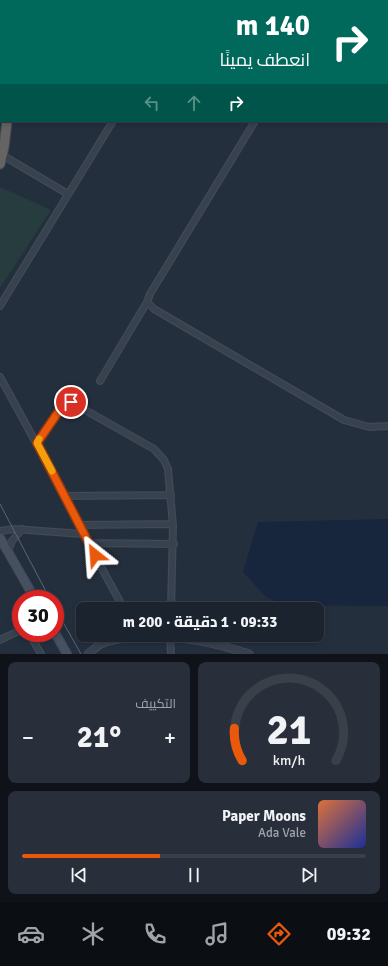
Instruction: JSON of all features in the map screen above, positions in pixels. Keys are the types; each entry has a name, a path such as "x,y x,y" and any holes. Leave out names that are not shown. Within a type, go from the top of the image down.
{"highway":[{"path":"1,159 6,122"}],"main road":[{"path":"0,538 30,590"},
{"path":"60,642 67,654"}],"street":[{"path":"0,306 112,122"},
{"path":"100,380 148,302 150,294 254,122"},
{"path":"1,159 68,194"},
{"path":"148,302 154,310 344,420 369,427 388,426"},
{"path":"0,377 65,496 119,602"},
{"path":"37,443 64,404 71,402 154,449 160,455 168,469 173,524 174,544 171,602"},
{"path":"65,496 170,495"},
{"path":"79,525 173,524"},
{"path":"0,531 22,529 83,534"},
{"path":"8,551 12,541 22,529"},
{"path":"88,543 174,544"},
{"path":"0,640 12,634"},
{"path":"34,642 41,654"},
{"path":"88,654 104,643 108,642"},
{"path":"170,642 171,654"},
{"path":"202,642 249,654"}],"green space":[{"path":"0,187 51,210 0,288"}],"water":[{"path":"388,519 388,606 324,605 324,602 276,602 265,596 243,572 258,522"}],"tram line":[{"path":"0,504 45,590"},
{"path":"64,624 81,654"}],"slow traffic":[{"path":"39,439 37,443 52,471"}],"route":[{"path":"71,402 64,404 37,443 95,555"}]}
